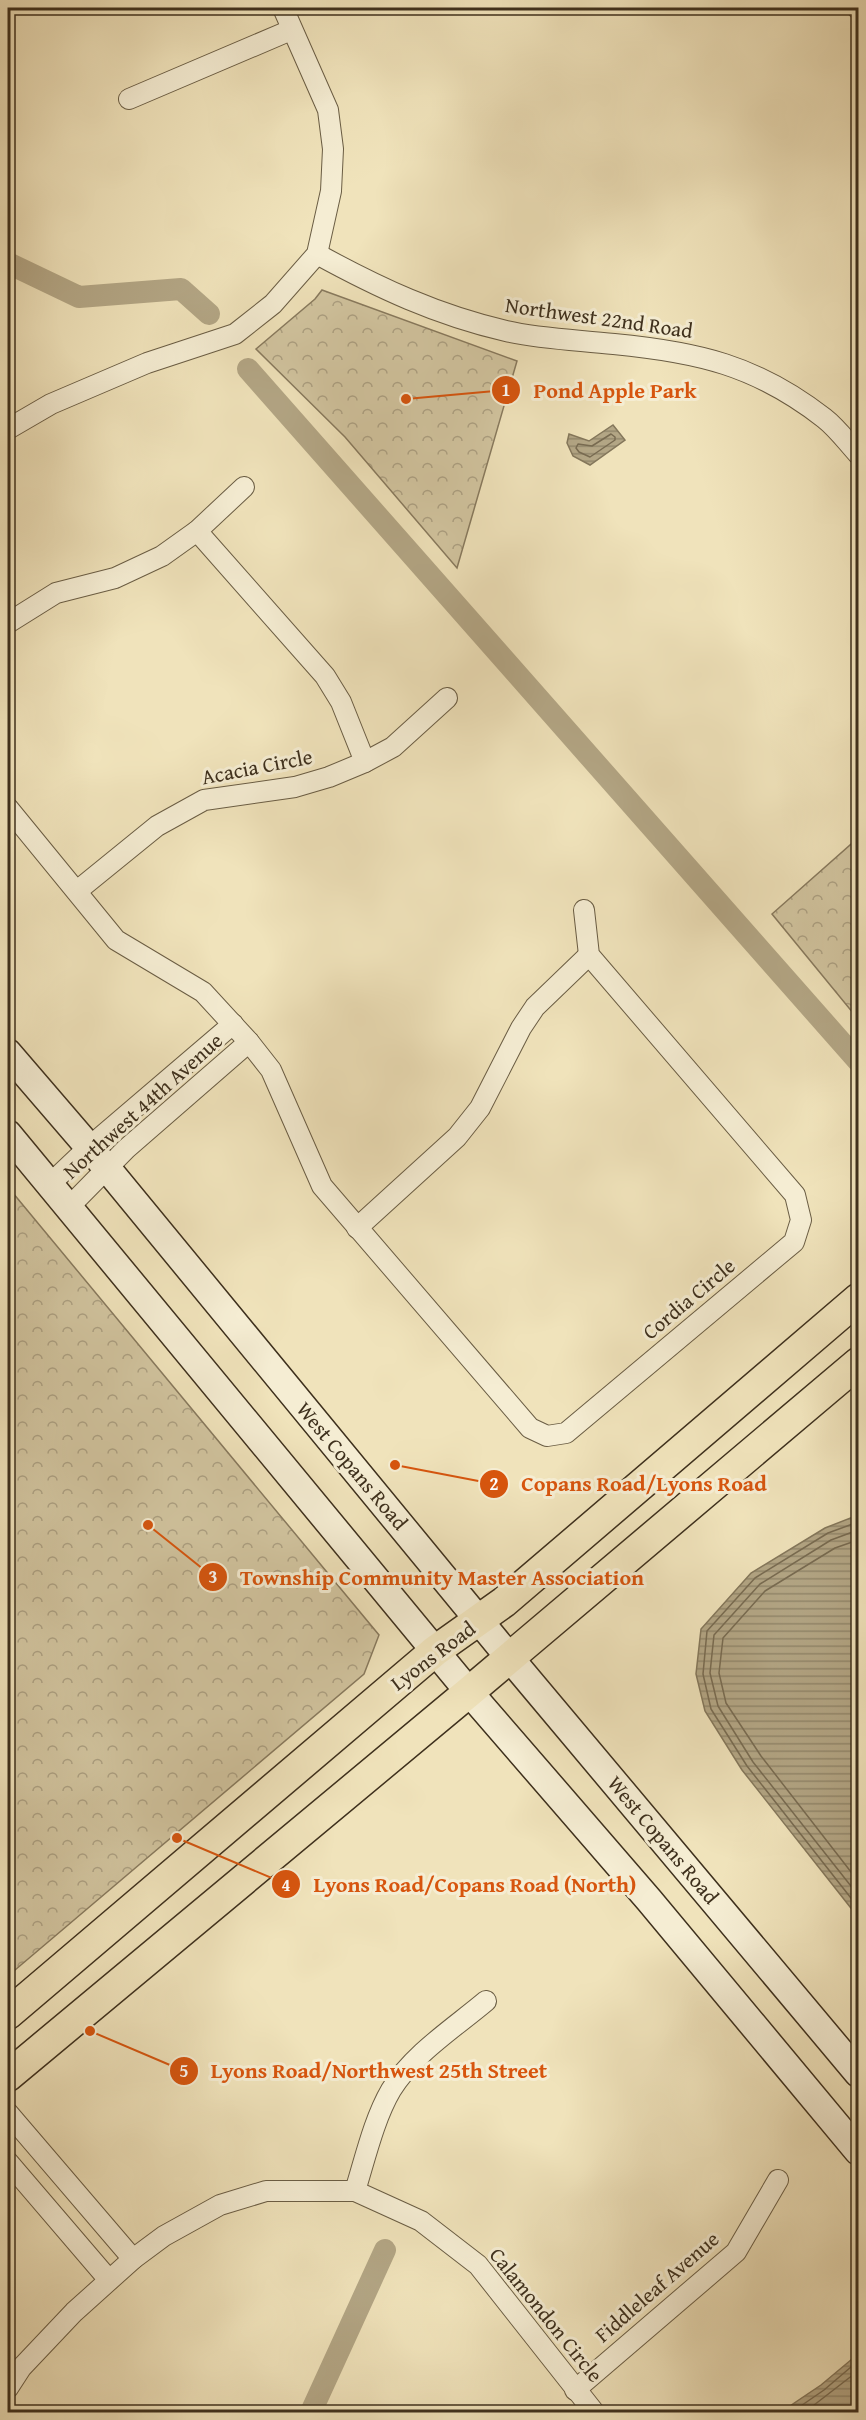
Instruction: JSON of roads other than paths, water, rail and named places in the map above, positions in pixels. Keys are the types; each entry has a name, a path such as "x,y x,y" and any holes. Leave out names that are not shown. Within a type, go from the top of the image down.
{"main road":[{"name":"West Copans Road","path":"8,1053 106,1167 509,1657 858,2073"},
{"path":"8,1134 469,1692 649,1900 858,2151"},
{"name":"Lyons Road","path":"8,2014 435,1651 480,1620 858,1299"},
{"path":"8,2076 469,1692 858,1363"}],"street":[{"path":"8,429 51,404 147,363 235,334 273,304 317,254 331,191 333,149 328,110 283,8"},
{"path":"129,99 291,30"},
{"name":"Northwest 22nd Road","path":"317,254 377,287 449,316 498,329 549,338 693,354 736,366 783,390 826,419 858,454"},
{"path":"8,623 56,593 115,578 162,556 197,531 244,487"},
{"path":"197,531 325,676 341,702 365,762"},
{"name":"Acacia Circle","path":"77,891 157,826 204,800 295,787 329,777 365,762 393,747 447,698"},
{"path":"8,808 116,940 203,992 249,1042"},
{"path":"357,1228 457,1137 480,1108 521,1028 535,1007 589,955 584,909"},
{"name":"Cordia Circle","path":"249,1042 271,1070 322,1185 530,1428 547,1436 566,1433 794,1242 801,1220 795,1195 589,955"},
{"name":"Northwest 44th Avenue","path":"50,1184 89,1147 233,1024"},
{"name":"Northwest 44th Avenue","path":"69,1207 106,1167 249,1042"},
{"path":"355,2191 370,2141 391,2090 415,2060 486,2001"},
{"path":"8,2113 133,2259"},
{"path":"8,2163 110,2280"},
{"name":"Fiddleleaf Avenue","path":"575,2390 736,2252 778,2180"},
{"name":"Calamondon Circle","path":"8,2388 21,2368 74,2312 133,2259 164,2236 220,2205 266,2191 355,2191 421,2221 478,2265 594,2412"}],"water":[{"path":"613,425 625,440 590,465 573,456 567,443 569,434 589,441"},
{"path":"858,1515 858,1917 742,1770 705,1711 696,1674 701,1629 751,1573 825,1528"},
{"path":"858,2354 858,2412 781,2412 821,2385"}],"waterway":[{"path":"8,263 79,297 181,289 209,314"},
{"path":"248,369 858,1061"},
{"path":"311,2412 385,2250"}],"place":[{"name":"Pond Apple Park","path":"406,399"},
{"name":"Copans Road/Lyons Road","path":"395,1465"},
{"name":"Township Community Master Association","path":"148,1525"},
{"name":"Lyons Road/Copans Road (North)","path":"177,1838"},
{"name":"Lyons Road/Northwest 25th Street","path":"90,2031"}]}
